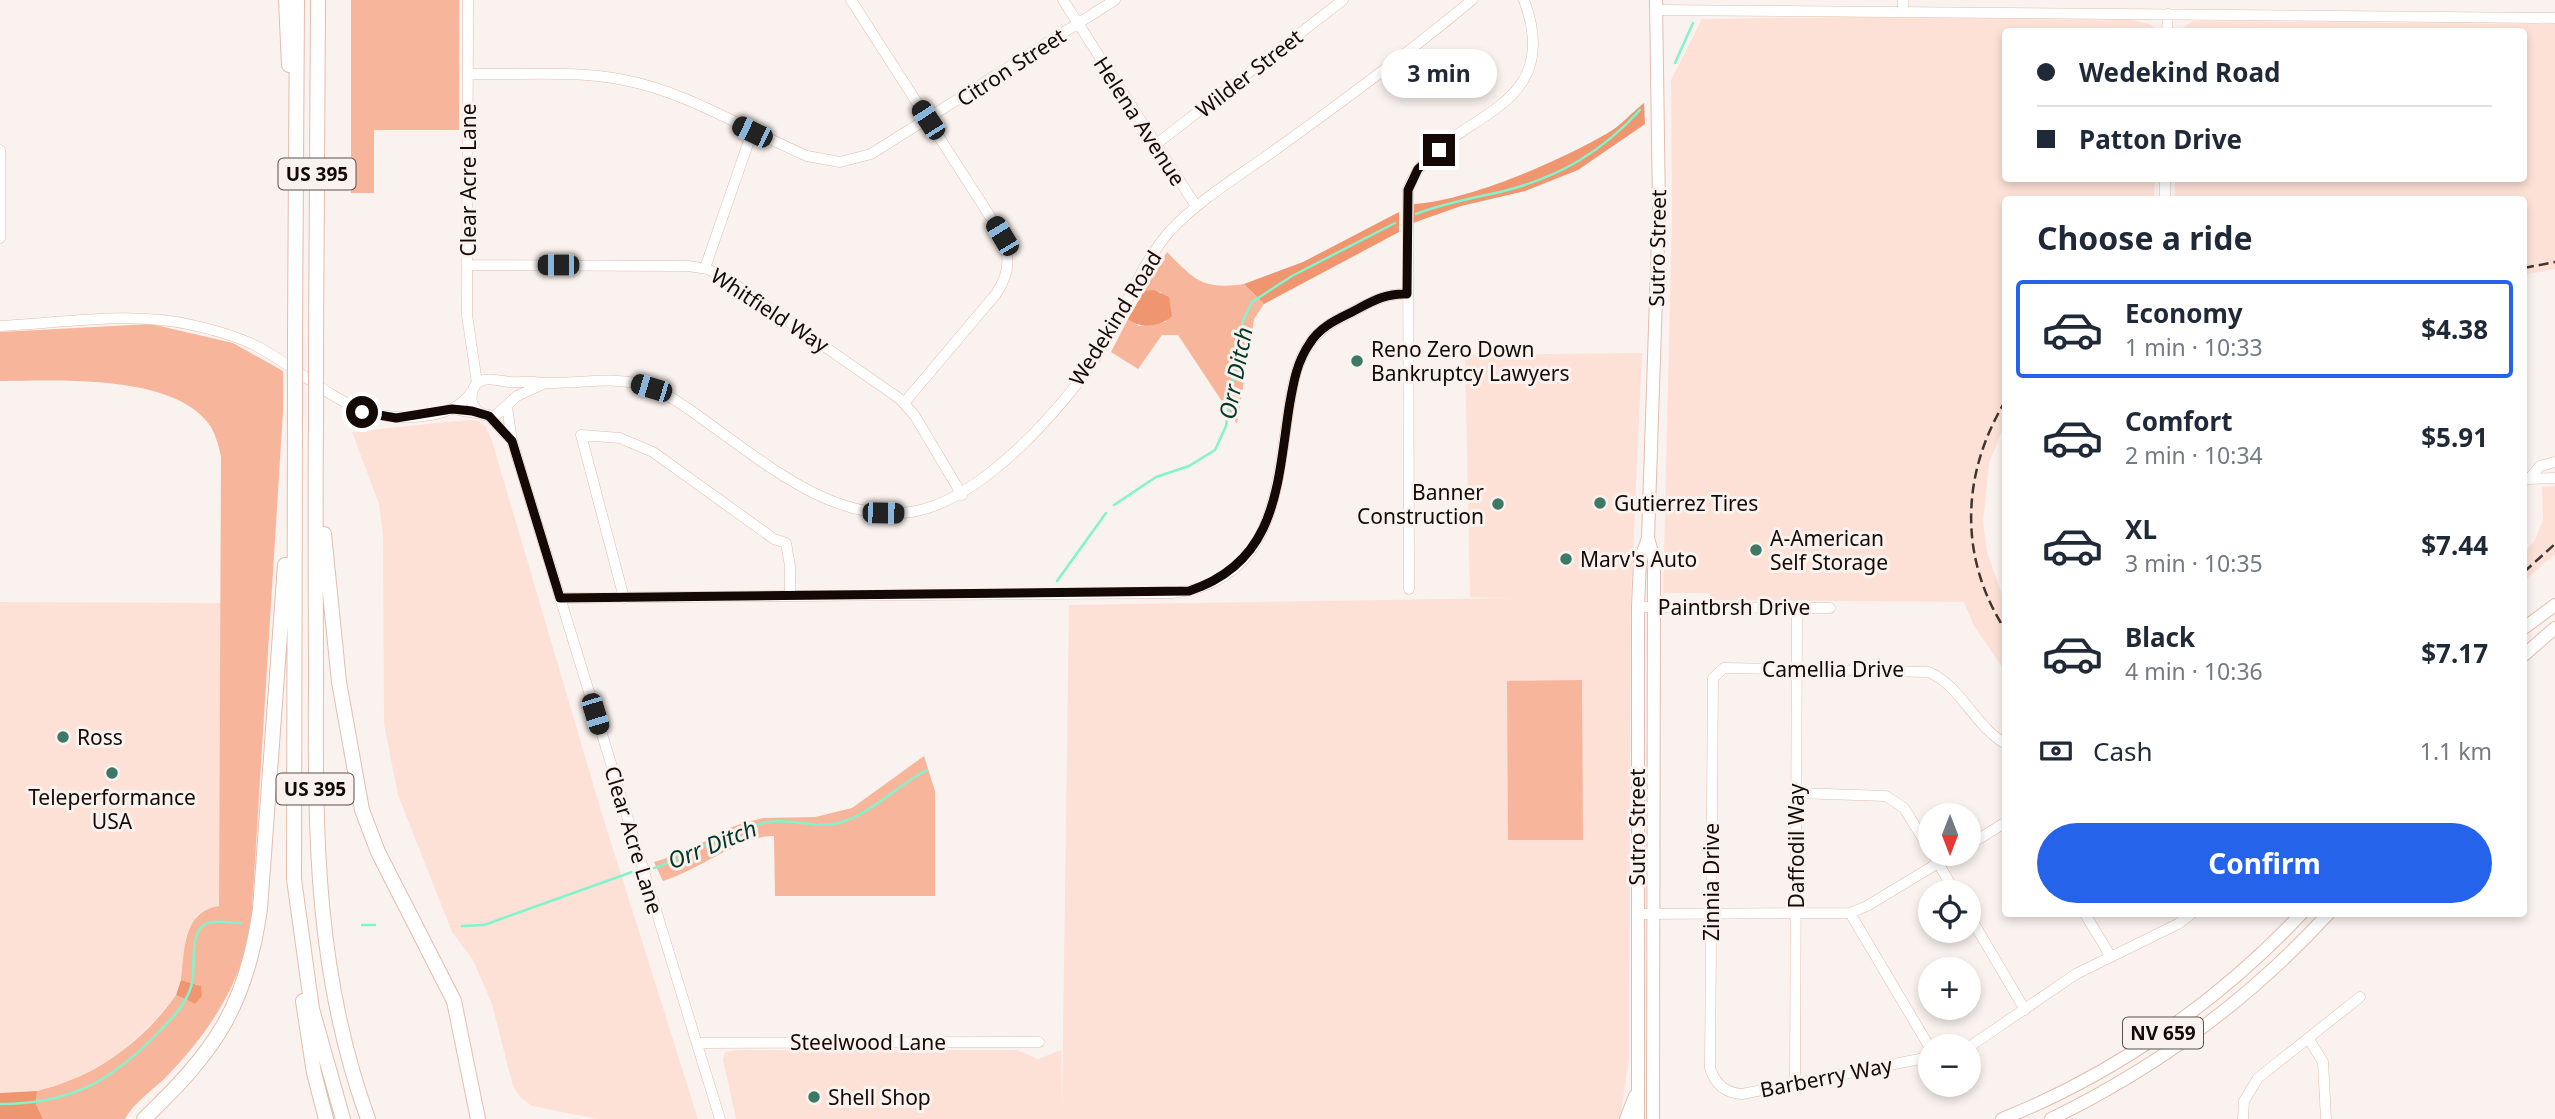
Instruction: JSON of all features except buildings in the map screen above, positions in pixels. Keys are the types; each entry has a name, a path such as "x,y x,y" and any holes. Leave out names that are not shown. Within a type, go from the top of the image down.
{"highway":[{"path":"286,0 287,43 296,133"},
{"name":"US 395","path":"297,0 292,825 299,933 312,1009 343,1119"},
{"name":"US 395","path":"318,0 317,876 334,996 368,1119"},
{"path":"316,452 339,682 362,810 378,852 454,1001 479,1116"},
{"path":"144,1119 177,1089 212,1045 234,1009 251,963 260,909 282,603 294,487"},
{"path":"299,933 305,1025 326,1119"}],"main road":[{"name":"Sutro Street","path":"1638,1119 1639,607 1640,561 1648,538 1659,208 1656,5"},
{"name":"Sutro Street","path":"1648,538 1654,559 1653,1119"},
{"path":"2527,626 2555,605"},
{"path":"2527,651 2555,628"},
{"name":"NV 659","path":"2002,1119 2082,1082 2166,1031 2246,967 2298,917"},
{"name":"NV 659","path":"2051,1119 2115,1086 2196,1033 2255,986 2325,917"},
{"path":"1637,1047 1654,1051"},
{"path":"1626,1119 1637,1092"},
{"path":"1653,1100 1661,1119"}],"street":[{"name":"Clear Acre Lane","path":"468,0 468,327 476,358 475,386"},
{"path":"851,0 1002,236 1009,266 996,294 904,403"},
{"name":"Helena Avenue","path":"1063,0 1196,206"},
{"name":"Citron Street","path":"468,74 575,75 625,80 665,92 807,156 840,162 872,154 1115,0"},
{"name":"Wilder Street","path":"1155,145 1343,0"},
{"name":"Wedekind Road","path":"497,379 543,384 615,380 651,388 683,405 790,481 866,511 912,512 962,495 1023,442 1070,392 1102,347 1158,246 1196,206 1302,131 1472,0"},
{"path":"1409,589 1406,202 1412,178 1426,160 1503,103 1520,86 1530,64 1533,44 1524,0"},
{"path":"1903,0 1903,12"},
{"path":"1656,5 1903,12 2555,18"},
{"path":"2167,28 2168,14"},
{"path":"705,268 752,132"},
{"path":"0,150 0,238"},
{"name":"Whitfield Way","path":"468,265 705,268 733,283 904,403 962,495"},
{"path":"560,598 1173,593 1208,585 1242,562 1263,534 1275,494 1294,379 1311,341 1330,323 1380,297 1407,294"},
{"path":"0,326 164,319 249,342 362,412 396,418 452,409 486,416 501,413 508,405 509,391 497,379 475,386 466,400 452,409"},
{"name":"Clear Acre Lane","path":"476,358 497,379"},
{"name":"Wedekind Road","path":"508,405 543,384"},
{"path":"475,386 471,401 486,416"},
{"name":"Clear Acre Lane","path":"508,405 512,441 720,1119"},
{"name":"Clear Acre Lane","path":"486,416 512,441"},
{"path":"624,598 580,435 620,438 653,452 774,539 786,543 790,566 790,596"},
{"path":"2527,479 2540,466 2555,462"},
{"path":"2527,480 2555,478"},
{"name":"Paintbrsh Drive","path":"1639,607 1830,608"},
{"name":"Daffodil Way","path":"1795,1084 1797,608"},
{"name":"Camellia Drive","path":"1716,673 1724,668 1929,671 1948,683 1990,733 2002,741"},
{"name":"Zinnia Drive","path":"1716,673 1712,684 1710,1068 1722,1088"},
{"path":"1796,793 1886,796 1904,808 1918,830"},
{"path":"1981,838 2002,824"},
{"path":"1637,914 1850,913 1867,906 1921,866"},
{"path":"1850,913 1922,1034"},
{"path":"2087,917 2111,957"},
{"path":"1981,1039 2076,974 2187,917"},
{"path":"1981,935 2025,1010"},
{"path":"2243,1119 2244,1101 2258,1078 2360,997"},
{"path":"2308,1038 2323,1062 2326,1119"},
{"name":"Steelwood Lane","path":"697,1043 1039,1042"},
{"name":"Barberry Way","path":"1722,1088 1742,1094 1918,1058"}],"shaded area":[{"path":"351,0 459,0 459,130 374,130 374,193 351,193"},
{"path":"1847,17 2132,20 2150,24 2154,28 2002,28 2002,182 2155,182 2154,196 2002,196 2002,430 1989,463 1983,522 1987,552 2002,594 2002,667 1974,626 1964,602 1711,600 1710,593 1663,595 1672,215 1671,80 1702,19"},
{"path":"2193,21 2555,24 2555,269 2527,274 2527,196 2175,196 2175,182 2527,182 2527,28 2182,28"},
{"path":"1644,103 1645,124 1578,170 1525,191 1461,206 1413,223 1414,204 1461,195 1513,178 1611,131"},
{"path":"1399,212 1399,232 1264,304 1244,284 1303,262"},
{"path":"1167,252 1200,281 1218,285 1244,284 1264,304 1254,319 1237,424 1178,335 1162,335 1138,369 1111,352 1128,319 1139,326 1166,322 1161,292 1144,291"},
{"path":"1154,290 1169,297 1172,316 1162,323 1150,325 1138,324 1128,319 1144,291"},
{"path":"151,324 233,343 283,371 283,411 251,925 231,988 209,1026 181,1061 138,1102 125,1119 43,1119 36,1104 37,1091 78,1077 115,1056 148,1029 176,995 195,1004 201,986 181,980 185,945 192,924 207,910 219,906 221,457 211,427 194,410 171,397 144,389 82,381 0,381 0,332"},
{"path":"1642,353 1631,596 1629,1059 1620,1119 736,1119 723,1060 725,1052 736,1050 1017,1050 1038,1059 1061,1050 1062,1107 1069,605 1512,598 1470,597 1465,355"},
{"path":"478,421 486,427 492,441 602,814 698,1119 598,1119 532,1106 520,1097 513,1086 492,1004 473,960 452,932 398,795 384,724 383,535 379,504 352,432"},
{"path":"2555,486 2555,554 2527,578 2527,549 2535,540 2543,520 2542,487"},
{"path":"0,602 221,603 219,906 199,913 193,921 186,936 176,995 120,1054 72,1081 37,1091 0,1093"},
{"path":"1582,680 1583,840 1508,840 1507,681"},
{"path":"924,756 935,791 935,896 775,896 774,836 748,841 663,881 654,862 689,851 723,830 744,823 763,818 815,817 852,808"},
{"path":"181,980 201,986 202,996 195,1004 176,995"},
{"path":"37,1091 36,1104 43,1119 0,1119 0,1093"}],"waterway":[{"name":"Orr Ditch","path":"1675,63 1693,23"},
{"name":"Orr Ditch","path":"1416,214 1524,185 1561,170 1595,150 1640,110"},
{"name":"Orr Ditch","path":"1114,505 1156,477 1189,466 1215,450 1226,426 1243,321 1252,302 1292,276 1395,223"},
{"name":"Orr Ditch","path":"1057,581 1106,513"},
{"name":"Orr Ditch","path":"651,869 754,825 779,821 826,825 845,821 927,770"},
{"name":"Orr Ditch","path":"462,926 484,925 632,872"},
{"name":"Orr Ditch","path":"0,1104 25,1103 67,1095 104,1078 122,1066 157,1034 185,1000 193,980 194,945 199,930 212,922 241,923"},
{"name":"Orr Ditch","path":"362,925 375,925"}],"railway":[{"path":"2527,267 2555,262"},
{"path":"2002,407 1980,457 1971,516 1979,574 1990,603 2002,624"},
{"path":"2527,569 2555,544"}],"place":[{"name":"Reno Zero Down Bankruptcy Lawyers","path":"1357,361"},
{"name":"Gutierrez Tires","path":"1600,503"},
{"name":"Banner Construction","path":"1498,504"},
{"name":"A-American Self Storage","path":"1756,550"},
{"name":"Marv's Auto","path":"1566,559"},
{"name":"Ross","path":"63,737"},
{"name":"Teleperformance USA","path":"112,773"},
{"name":"Shell Shop","path":"814,1097"}],"route":[{"path":"362,412 396,418 459,409 489,416 512,441 560,598 1156,594 1189,591 1208,585 1242,562 1263,534 1275,494 1294,379 1311,341 1330,323 1380,297 1396,293 1407,294 1408,190 1418,169 1439,150"}]}
